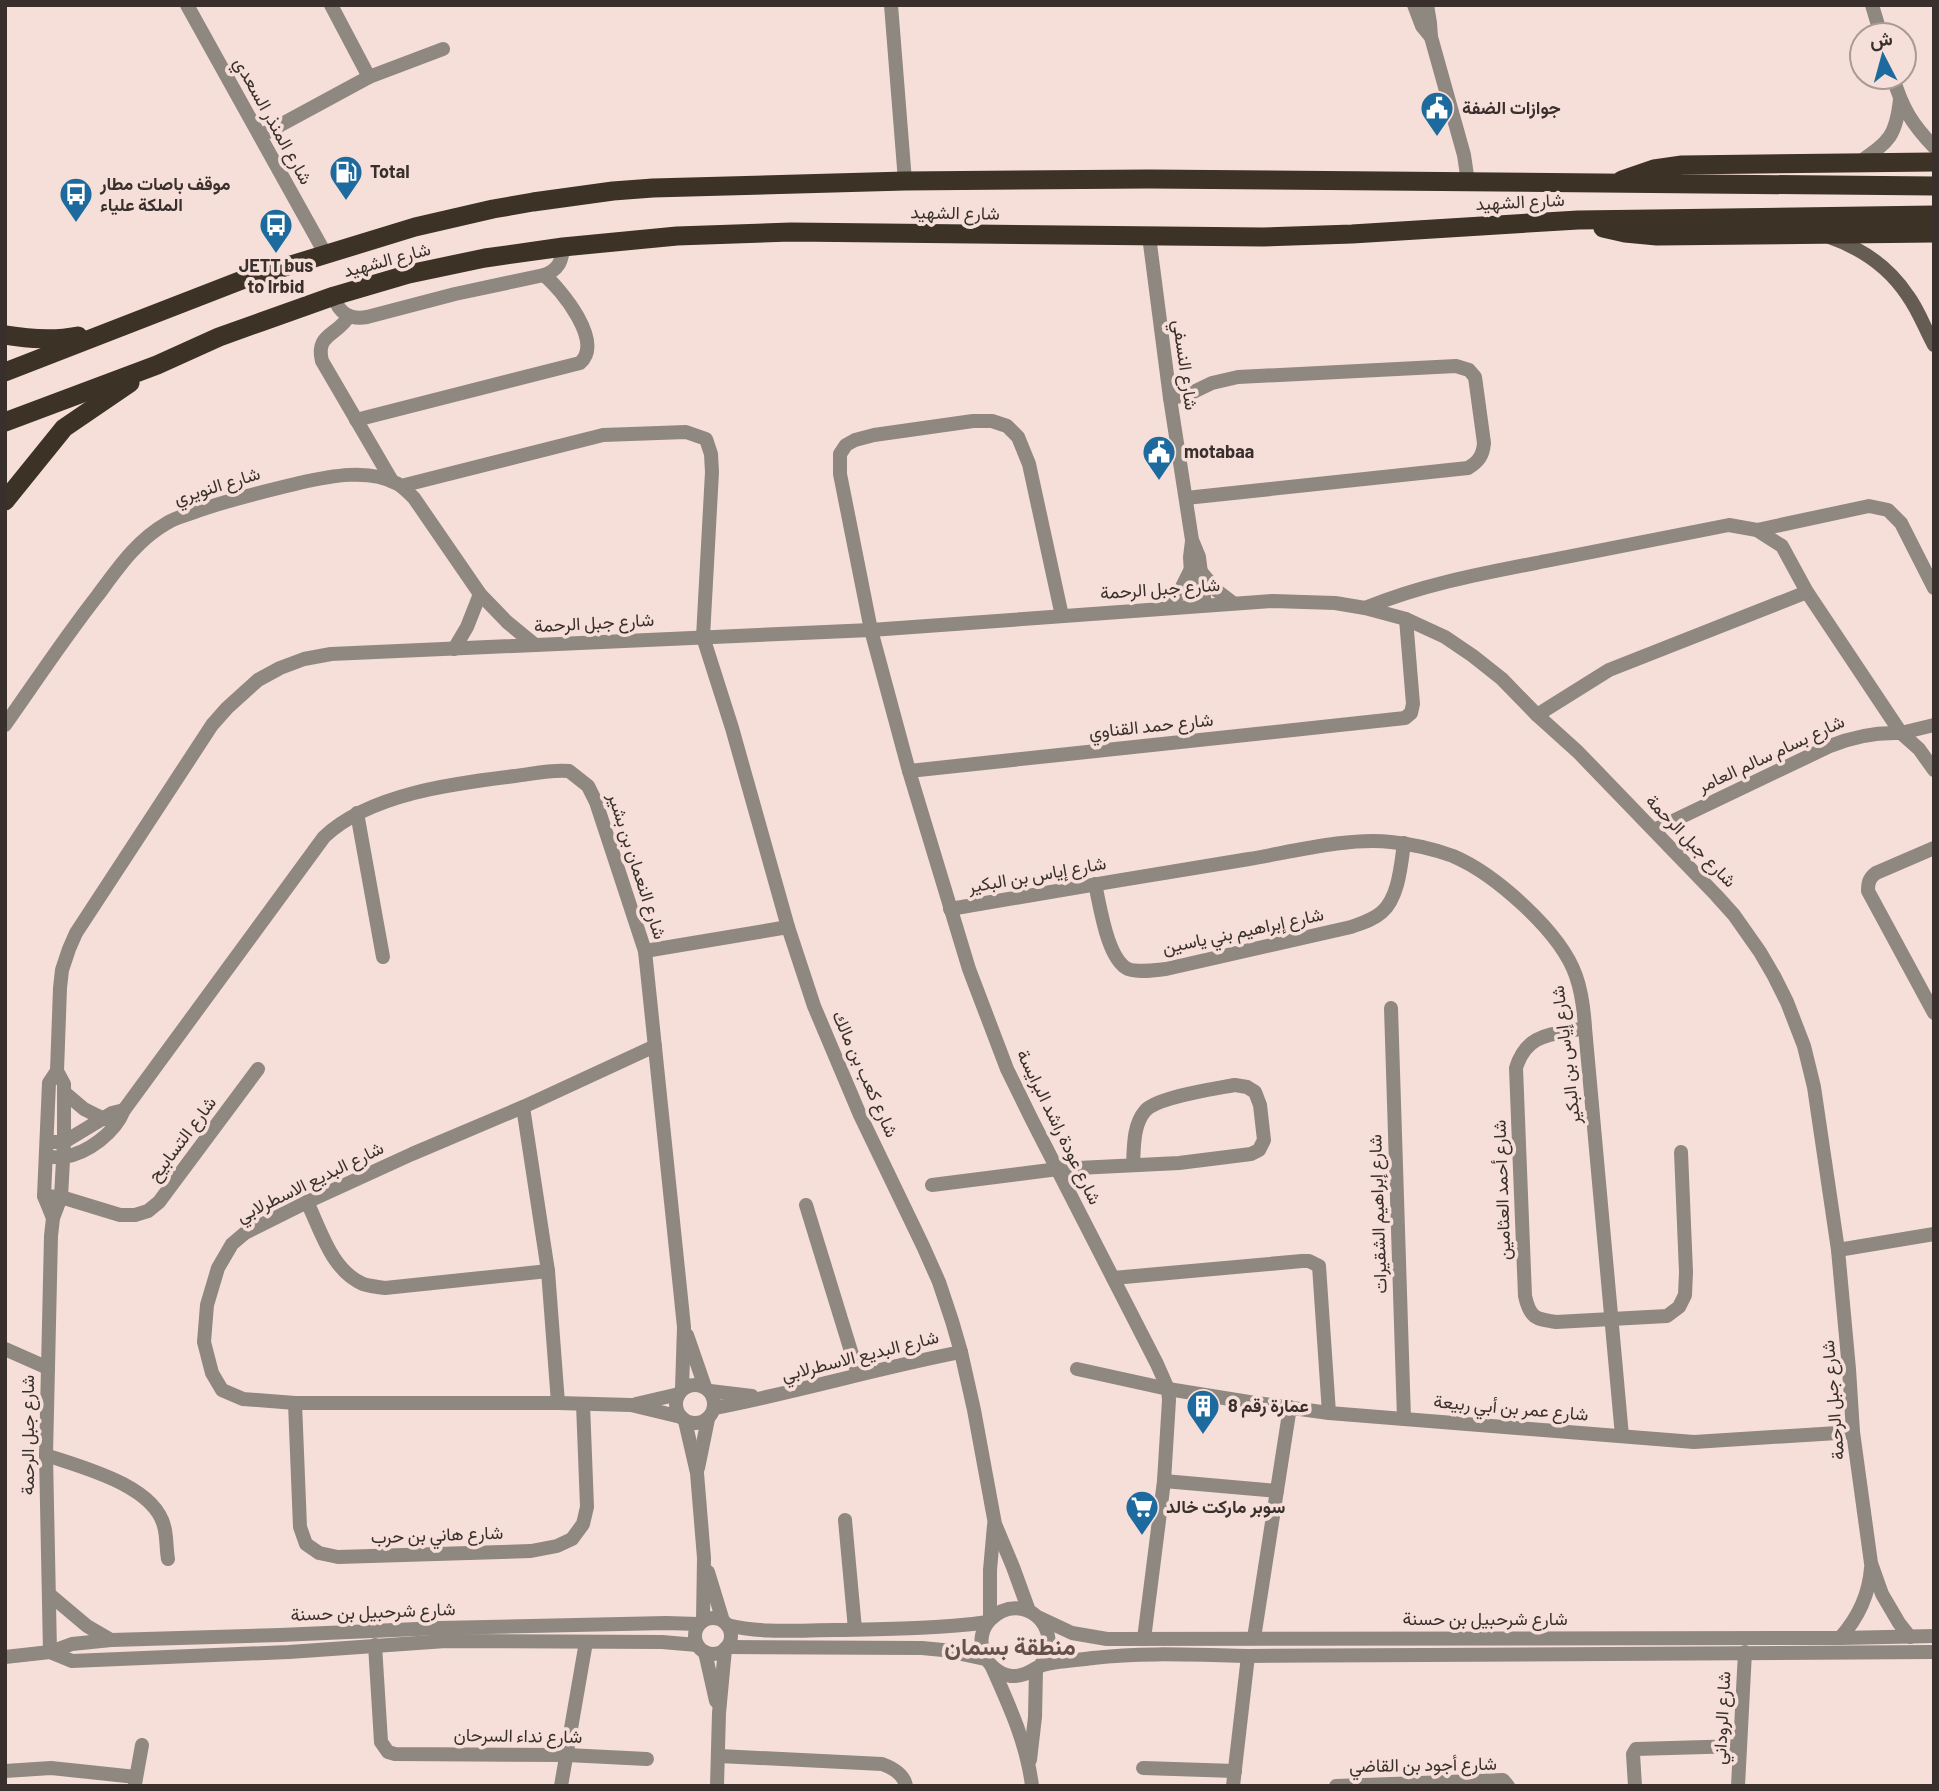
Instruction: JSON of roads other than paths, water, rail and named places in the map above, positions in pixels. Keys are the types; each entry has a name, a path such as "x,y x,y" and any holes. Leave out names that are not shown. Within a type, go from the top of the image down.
{"highway":[{"path":"1614,184 1654,169 1682,165 1934,162"},
{"name":"شارع الشهيد","path":"5,372 242,281 415,227 494,209 573,196 653,188 1149,178 1934,186"},
{"name":"شارع الشهيد","path":"5,422 157,365 219,337 334,296 447,265 563,247 753,232 1307,236 1578,220 1934,215"},
{"path":"1578,220 1625,233 1657,236 1934,233"},
{"path":"5,335 31,339 64,339 130,324"},
{"path":"5,501 64,429 157,365"}],"main road":[{"path":"1814,234 1861,251 1887,271 1909,297 1934,345"}],"street":[{"name":"شارع المنذر السعدي","path":"187,5 326,255"},
{"path":"331,5 369,77"},
{"path":"891,5 905,181"},
{"path":"1414,5 1422,26 1430,37"},
{"path":"1427,5 1430,37 1464,155 1468,182"},
{"path":"260,136 369,77 443,49"},
{"path":"1897,91 1914,125 1934,147"},
{"path":"1857,164 1881,148 1891,136 1897,121 1900,99"},
{"name":"شارع النسفي","path":"1149,236 1192,540 1189,557 1196,572 1199,606"},
{"path":"334,296 342,312 358,318 367,317 544,275 558,267 562,260 563,247"},
{"path":"356,420 580,363 588,354 589,348 578,317 564,293 544,275"},
{"path":"349,316 339,330 320,345 326,369 397,483 414,498 480,594 507,622 535,645"},
{"path":"1170,398 1187,395 1212,383 1238,377 1456,366 1469,370 1477,382 1484,443 1480,458 1468,468 1186,498"},
{"name":"شارع عودة راشد البرايسة","path":"1062,616 1024,450 1018,437 1007,426 992,421 973,421 874,435 846,445 840,454 840,474 871,631 909,771 969,970 1007,1069 1168,1389 1164,1481 1144,1639"},
{"path":"397,483 603,436 686,432 706,439 711,454 712,472 703,636"},
{"name":"شارع النويري","path":"5,724 119,566 138,545 169,522 206,507 311,480 363,475 397,483"},
{"path":"1757,530 1869,506 1888,510 1901,523 1934,588"},
{"path":"1365,608 1427,586 1471,576 1730,525 1757,530 1782,545 1807,592 1901,733 1919,749 1934,770"},
{"path":"1166,608 1196,572 1233,604"},
{"path":"1537,715 1609,670 1807,592"},
{"path":"454,649 467,627 480,594"},
{"name":"شارع جبل الرحمة","path":"50,1652 46,1455 52,1218 44,1196 50,1083 57,1071 60,988 65,960 76,933 212,724 258,680 304,659 331,654 703,636 871,631 1166,608 1304,601 1365,608 1406,619 1445,637 1473,656 1502,679 1578,752 1654,830 1734,915 1759,952 1787,1002 1804,1046 1814,1087 1839,1250 1853,1432 1871,1563 1882,1594 1910,1637"},
{"name":"شارع حمد القناوي","path":"909,771 1405,718 1413,709 1406,619"},
{"name":"شارع كعب بن مالك","path":"703,636 788,927 814,1006 860,1115 939,1282 961,1352 995,1524 1034,1615"},
{"name":"شارع بسام سالم العامر","path":"1654,830 1851,737 1867,733 1901,733 1934,725"},
{"name":"شارع النعمان بن بشير","path":"47,1149 63,1157 87,1148 120,1121 124,1110 324,837 344,820 375,804 418,792 488,779 569,771 588,786 596,802 645,951 684,1327 680,1392"},
{"path":"357,813 383,957"},
{"name":"شارع إياس بن البكير","path":"950,909 1370,841 1404,843 1452,856 1482,872 1544,926 1563,951 1576,975 1583,1001 1622,1436"},
{"name":"شارع إبراهيم بني ياسين","path":"1095,884 1108,939 1122,964 1137,971 1166,969 1351,927 1370,920 1384,911 1393,895 1404,843"},
{"path":"1934,848 1875,873 1868,884 1868,891 1934,1013"},
{"path":"645,951 788,927"},
{"name":"شارع إبراهيم الشقيرات","path":"1391,1008 1404,1419"},
{"name":"شارع أحمد العثامين","path":"1585,1028 1540,1038 1529,1044 1520,1054 1516,1068 1525,1296 1529,1311 1538,1319 1556,1322 1611,1320"},
{"name":"شارع البديع الاسطرلابي","path":"655,1046 523,1107 412,1154 245,1233 232,1244 218,1268 207,1305 204,1342 212,1373 222,1390 243,1399 295,1404 631,1405 683,1419"},
{"name":"شارع التسابيح","path":"44,1196 61,1197 120,1215 135,1215 148,1211 159,1202 258,1069"},
{"name":"شارع جبل الرحمة","path":"52,1218 61,1197 64,1142 64,1084 57,1071"},
{"path":"932,1185 1058,1169 1179,1163 1251,1154 1259,1150 1264,1140 1261,1105 1255,1092 1235,1085 1156,1102 1145,1111 1138,1123 1133,1165"},
{"path":"64,1092 84,1109 104,1119"},
{"path":"523,1107 548,1271 558,1403"},
{"name":"شارع النعمان بن بشير","path":"47,1149 64,1142 112,1113 124,1110"},
{"path":"1611,1320 1667,1316 1679,1307 1685,1295 1681,1153"},
{"path":"307,1202 335,1261 348,1275 364,1284 384,1289 548,1271"},
{"path":"806,1205 858,1374"},
{"path":"1839,1250 1934,1234"},
{"path":"1113,1278 1314,1262 1319,1266 1329,1413"},
{"name":"شارع النعمان بن بشير","path":"684,1327 708,1389"},
{"path":"5,1349 48,1368"},
{"name":"شارع البديع الاسطرلابي","path":"711,1414 858,1374 961,1352"},
{"name":"شارع عمر بن أبي ربيعة","path":"1077,1369 1168,1389 1329,1413 1694,1442 1853,1432"},
{"path":"697,1473 713,1396 708,1389 694,1385 680,1392 676,1406 683,1419 697,1473 704,1558 701,1623 695,1634 719,1713"},
{"name":"شارع البديع الاسطرلابي","path":"708,1389 767,1398"},
{"name":"شارع البديع الاسطرلابي","path":"631,1405 680,1392"},
{"name":"شارع هاني بن حرب","path":"295,1404 300,1527 306,1544 319,1553 338,1557 531,1550 557,1546 572,1539 583,1524 587,1507 583,1404"},
{"path":"1254,1638 1290,1407"},
{"path":"683,1419 697,1423 711,1414"},
{"path":"46,1455 99,1472 138,1493 157,1511 164,1525 167,1559"},
{"path":"1164,1481 1277,1491"},
{"path":"845,1520 855,1629"},
{"name":"شارع كعب بن مالك","path":"989,1620 990,1570 995,1524"},
{"path":"704,1558 731,1636 726,1648 719,1713 718,1786"},
{"name":"شارع جبل الرحمة","path":"1840,1638 1863,1604 1871,1563"},
{"path":"49,1594 77,1618 111,1640"},
{"path":"701,1648 719,1653 726,1648 922,1648 943,1650 989,1663 1002,1674 1025,1675 1038,1668 1046,1657 1049,1637 1046,1627 1034,1615 1019,1608 999,1612 989,1620 981,1640 989,1663 1030,1764"},
{"name":"شارع شرحبيل بن حسنة","path":"1034,1615 1064,1630 1089,1637 1144,1639 1934,1636"},
{"path":"701,1623 713,1618 757,1630 855,1629 922,1628 989,1620"},
{"name":"شارع شرحبيل بن حسنة","path":"5,1657 50,1652 72,1644 111,1640 440,1628 701,1623"},
{"name":"شارع شرحبيل بن حسنة","path":"50,1652 72,1661 446,1642 662,1642 701,1648"},
{"path":"561,1786 586,1642"},
{"name":"شارع نداء السرحان","path":"375,1645 381,1742 388,1752 648,1759"},
{"name":"شارع الروداني","path":"1738,1786 1745,1652"},
{"name":"شارع شرحبيل بن حسنة","path":"1038,1668 1094,1658 1144,1654 1248,1656 1934,1652"},
{"path":"1143,1769 1234,1778 1248,1656"},
{"path":"1032,1786 1030,1764 1038,1668"},
{"path":"5,1771 51,1768 135,1782 142,1745"},
{"path":"1635,1786 1633,1755 1636,1749 1740,1746"},
{"path":"719,1756 882,1765 891,1767 905,1779 906,1786"},
{"name":"شارع أجود بن القاضي","path":"1336,1786 1503,1780 1508,1786"}],"place":[{"name":"جوازات الضفة","path":"1437,138"},
{"name":"Total","path":"346,202"},
{"name":"موقف باصات مطار الملكة علياء","path":"76,224"},
{"name":"JETT bus to Irbid","path":"276,255"},
{"name":"motabaa","path":"1159,482"},
{"name":"عمارة رقم 8","path":"1203,1436"},
{"name":"سوبر ماركت خالد","path":"1142,1537"}],"district":[{"name":"منطقة بسمان","path":"1010,1647"}]}
